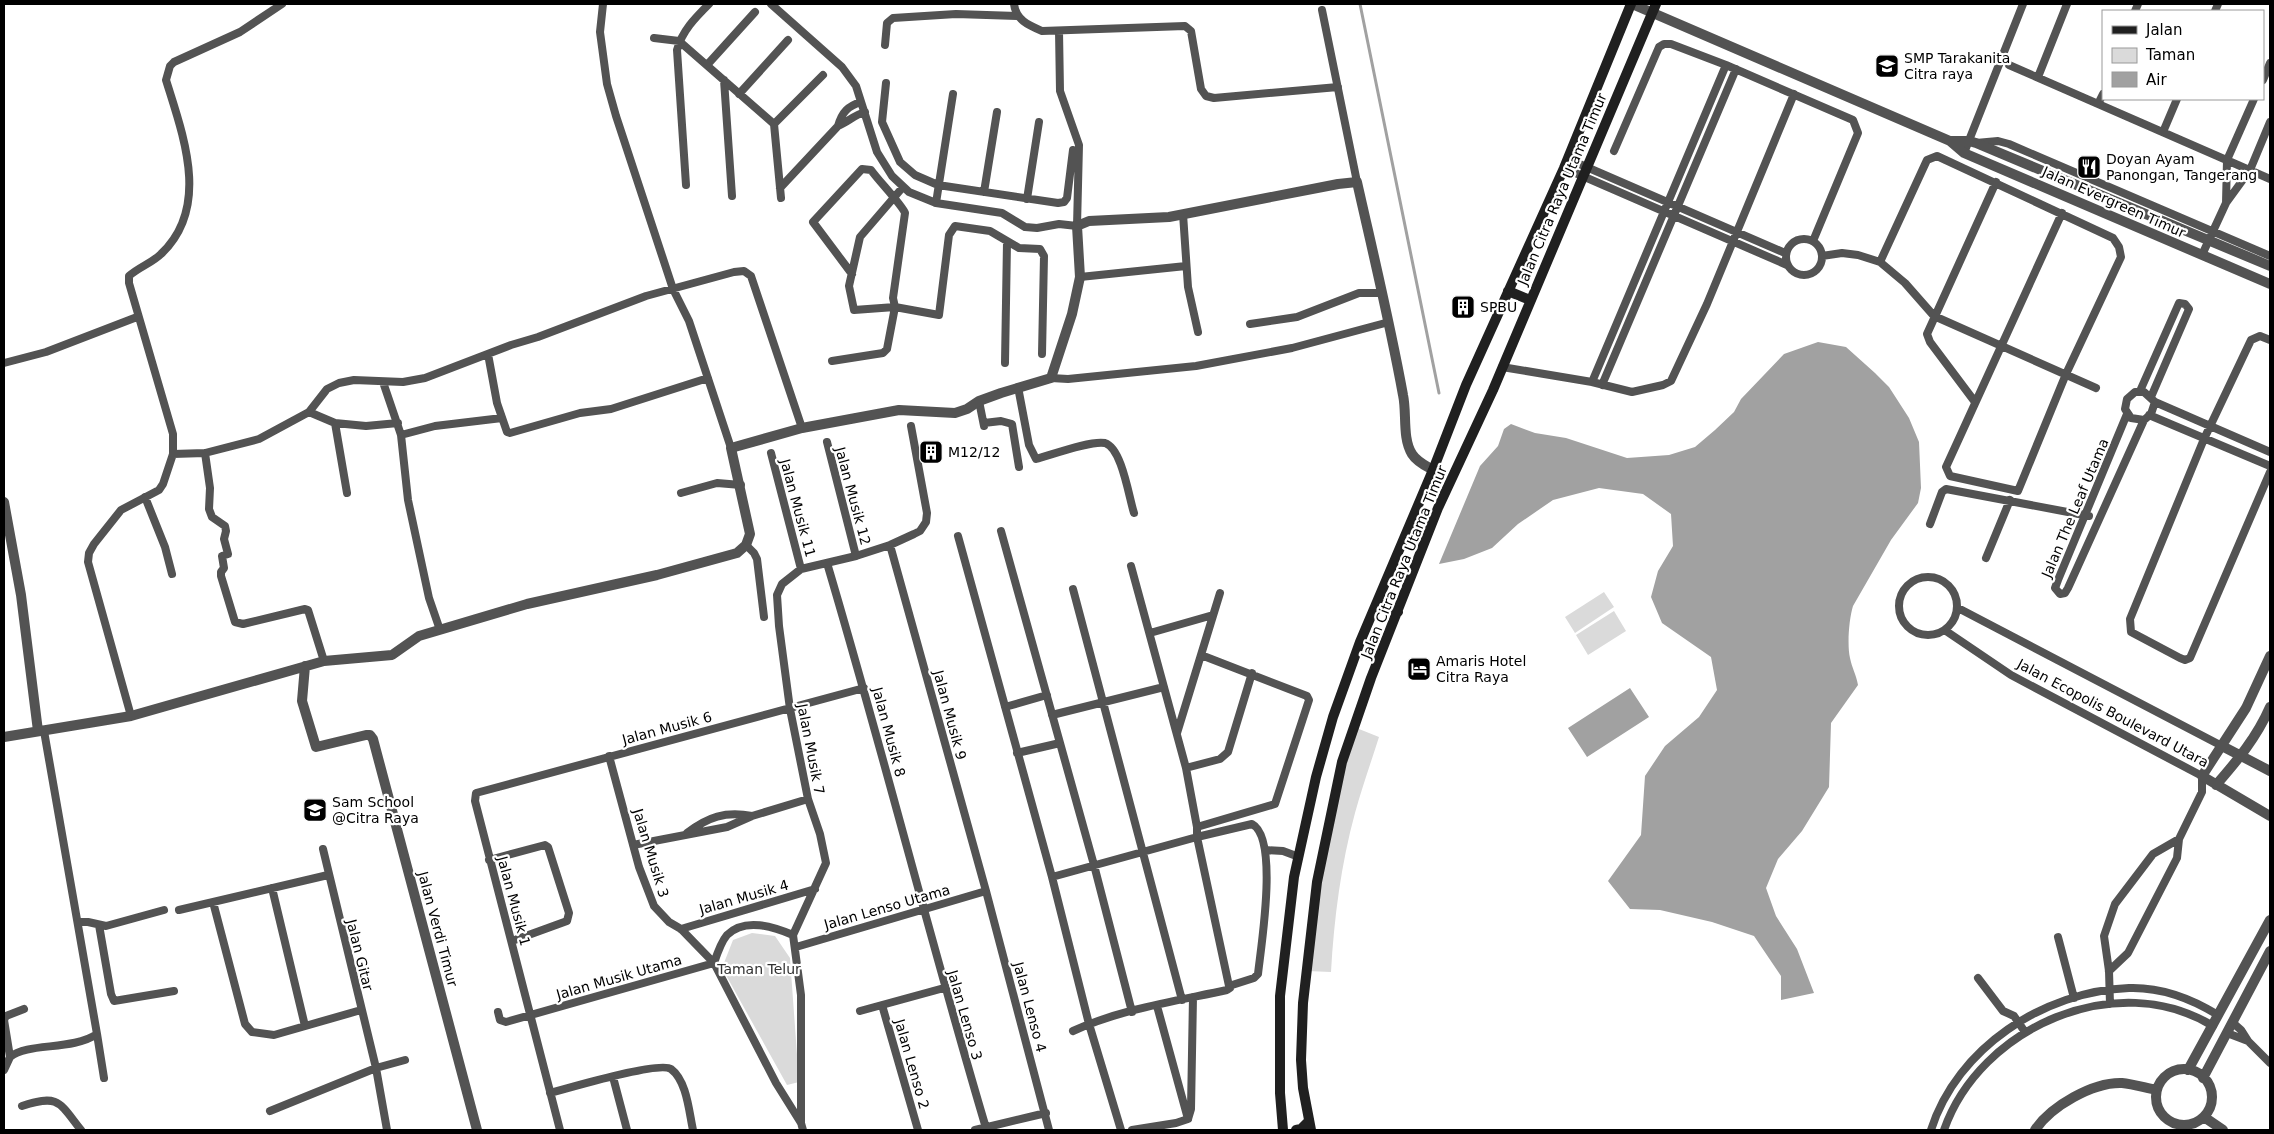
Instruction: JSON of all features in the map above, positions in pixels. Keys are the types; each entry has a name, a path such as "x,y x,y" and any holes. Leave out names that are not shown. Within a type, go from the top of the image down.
{"main road":[{"name":"Jalan Citra Raya Utama Timur","path":"1282,1126 1280,996 1294,877 1316,777 1333,717 1360,642 1433,470 1466,385 1566,164 1631,4"},
{"name":"Jalan Citra Raya Utama Timur","path":"1310,1126 1302,1088 1300,1060 1303,1003 1317,882 1342,762 1372,678 1438,508 1502,367 1656,4"},
{"path":"1508,291 1530,300"},
{"path":"1378,603 1398,612"},
{"path":"1282,1126 1296,1130 1310,1126"}],"street":[{"path":"131,716 88,562 89,553 94,544 121,510 158,490 163,484 173,454 173,434 137,317 129,283 130,276 161,255 173,241 188,211 190,189 183,135 166,80 170,66 180,58 240,32 282,4"},
{"path":"4,737 131,716 324,661 392,655 420,636 527,604 657,575 737,553 746,545 750,534 741,485 731,448 689,320 672,289 607,84 600,32 603,4"},
{"path":"686,185 677,50 679,41 688,26 708,4"},
{"path":"771,4 842,67 856,86 877,152 892,176 909,192 936,203 1002,213 1025,227 1037,228 1059,224 1077,226 1089,220 1138,220 1184,214 1357,182"},
{"path":"1014,4 1017,16 1025,24 1042,31 1184,26 1191,31 1201,89 1206,96 1214,98 1338,88"},
{"name":"Jalan Evergreen Timur","path":"1631,4 1950,141 1964,153 2270,284"},
{"path":"1964,153 1973,142 1997,64 2022,4"},
{"path":"2038,77 2067,4"},
{"path":"1322,10 1405,402 1407,440 1412,454 1420,463 1433,470"},
{"path":"707,66 755,12"},
{"path":"885,45 887,24 893,18 956,14 1017,16"},
{"path":"1051,378 1072,314 1080,277 1077,226 1079,145 1060,91 1059,31"},
{"path":"654,38 679,41 774,124 781,198"},
{"path":"739,94 788,40"},
{"path":"1614,152 1659,47 1664,44 1671,44 1736,69 1853,120 1858,134 1813,241"},
{"path":"2264,78 2270,63"},
{"path":"1592,382 1726,65"},
{"path":"2009,65 2270,179"},
{"path":"1602,385 1736,69"},
{"path":"774,124 823,75"},
{"path":"724,80 732,196"},
{"path":"886,83 882,122 900,162 915,175 938,185 1027,199 1064,202 1067,198 1073,150"},
{"path":"936,203 953,94"},
{"path":"1502,367 1592,382 1632,392 1664,385 1671,381 1704,312 1794,94"},
{"path":"2098,104 2102,96"},
{"path":"2163,132 2177,100"},
{"path":"2226,203 2227,160 2254,100"},
{"path":"838,126 841,116 851,105 861,102"},
{"path":"780,188 838,126 846,123 854,115 864,112"},
{"path":"984,192 998,112"},
{"path":"1027,199 1039,122"},
{"path":"2202,255 2209,235 2226,203 2250,170 2270,122"},
{"name":"Jalan Evergreen Timur","path":"1950,141 1973,142 2209,235 2270,266"},
{"path":"1880,262 1927,160 1937,156 1996,182 2062,213 2113,238 2119,247 2121,257 2066,374 2018,491 1950,476 1946,467 2000,345 2062,213"},
{"path":"1566,164 1678,206 1785,253"},
{"path":"832,361 883,353 887,349 895,307 893,298 905,213 904,208 893,198 871,170 862,169 813,222 852,274"},
{"path":"1584,171 1664,212 1787,265 1798,274 1810,275 1819,267 1822,256 1817,245 1807,239 1796,241 1785,253"},
{"path":"1975,402 1928,339 1927,334 1996,182"},
{"path":"903,187 860,237 849,286 854,310 895,307 939,315 949,235 955,226 990,231 1019,248 1040,249 1044,256 1042,354"},
{"path":"1184,214 1188,287 1198,332"},
{"path":"2209,235 2270,256"},
{"path":"1005,363 1006,242"},
{"path":"1785,253 1787,265"},
{"path":"1822,256 1842,253 1858,255 1880,262 1905,282 1934,316 2096,388"},
{"path":"1080,277 1186,266"},
{"path":"173,454 205,452 259,439 310,412 327,390 339,383 354,380 404,382 425,378 646,296 734,272 744,271 751,276 802,428"},
{"path":"1250,324 1297,317 1360,293 1381,293"},
{"path":"2179,303 2185,304 2189,309 2153,400 2151,414 2146,418 2135,420 2127,414 2125,409 2126,399 2130,394 2140,391 2179,303"},
{"path":"4,363 46,352 137,317"},
{"path":"731,448 802,428 899,410 955,413 967,409 979,401 1051,378 1068,379 1196,366 1292,348 1389,322"},
{"path":"2270,340 2260,336 2251,340 2204,439 2130,619 2130,632 2185,660 2194,654 2270,472"},
{"path":"488,354 502,418 507,432 510,433 580,413 611,409 708,378"},
{"path":"383,382 401,435 408,500 431,604 440,630"},
{"path":"1018,387 1029,445 1036,458 1095,443 1105,444 1112,448 1118,458 1134,513"},
{"path":"2140,391 2153,400 2270,452"},
{"path":"979,401 984,425 1001,421 1012,424 1019,467"},
{"path":"310,412 335,423 366,426 398,424"},
{"name":"Jalan The Leaf Utama","path":"2127,414 2054,588 2060,594 2065,593 2146,418"},
{"path":"401,435 435,426 502,418"},
{"path":"2146,418 2270,466"},
{"path":"335,423 347,493"},
{"path":"801,568 856,556 890,545 920,531 926,522 927,513 911,426"},
{"name":"Jalan Musik 12","path":"826,442 856,556"},
{"path":"205,452 210,488 209,509 212,517 225,526 226,531 224,540 228,554 222,556 224,568 220,572 235,622 242,624 304,609 308,610 324,661"},
{"name":"Jalan Musik 11","path":"771,453 801,568"},
{"path":"681,493 717,483 741,485"},
{"path":"1930,524 1942,492 1946,488 2086,515 2098,519"},
{"path":"145,497 165,547 172,574"},
{"path":"1986,558 2010,500"},
{"path":"4,502 21,595 41,731 78,922 104,1078"},
{"path":"1001,531 1094,865 1132,1012"},
{"path":"958,536 1052,877 1089,1024 1121,1130"},
{"path":"746,545 757,559 764,617"},
{"name":"Jalan Musik 9","path":"890,545 986,891"},
{"name":"Jalan Musik 8","path":"827,563 864,688 922,909"},
{"path":"1073,1031 1089,1024 1132,1012 1230,988 1197,838 1197,827 1186,768 1131,566"},
{"name":"Jalan Musik 7","path":"793,935 826,863 820,834 808,798 790,709 779,626 778,595 782,584 801,568"},
{"path":"1933,577 1946,582 1955,594 1958,608 1954,620 1946,631 1932,636 1918,634 1906,626 1900,613 1900,599 1906,586 1918,578 1933,577"},
{"path":"1072,589 1182,1000"},
{"path":"1176,734 1220,593"},
{"name":"Jalan Ecopolis Boulevard Utara","path":"1958,608 2270,771"},
{"path":"1150,633 1213,615"},
{"name":"Jalan Ecopolis Boulevard Utara","path":"1946,631 2011,675 2202,776 2270,816"},
{"path":"1197,827 1275,804 1308,700 1304,694 1201,655"},
{"path":"2109,971 2128,953 2177,858 2179,840 2202,792 2202,776 2246,708 2270,656"},
{"name":"Jalan Verdi Timur","path":"305,666 302,701 316,747 370,735 379,759 477,1130"},
{"path":"1186,768 1220,759 1228,752 1252,673"},
{"path":"1052,715 1164,687"},
{"name":"Jalan Musik 6","path":"476,793 864,688"},
{"path":"1005,707 1047,695"},
{"path":"2202,792 2216,785 2242,755 2263,722 2270,707"},
{"path":"1017,753 1060,743"},
{"name":"Jalan Musik 3","path":"609,756 633,845 654,906 714,963 776,1082 802,1127"},
{"name":"Jalan Musik 1","path":"476,793 475,801 489,860 512,941 560,1130"},
{"path":"633,845 686,833 706,832 727,827 752,816 808,798"},
{"path":"686,833 702,822 721,814 738,813 752,816"},
{"path":"1052,877 1252,824 1263,836 1267,885 1258,974 1254,978 1229,986"},
{"path":"2110,1004 2109,971 2104,936 2115,904 2154,854 2179,840"},
{"path":"489,860 545,845 548,847 569,913 567,921 512,941"},
{"name":"Jalan Gitar","path":"323,849 376,1068 387,1130"},
{"path":"1265,850 1283,851 1299,856"},
{"path":"179,910 328,875"},
{"path":"272,888 305,1026"},
{"name":"Jalan Musik 4","path":"680,929 815,890"},
{"name":"Jalan Lenso Utama","path":"796,947 986,891"},
{"name":"Jalan Lenso 4","path":"986,891 1049,1130"},
{"path":"213,902 245,1024 252,1032 274,1035 361,1010"},
{"name":"Jalan Lenso 3","path":"922,909 986,1128"},
{"path":"78,922 106,926 164,910"},
{"path":"2188,1070 2270,920"},
{"path":"714,963 728,934 741,928 757,924 776,928 793,935 801,995 802,1127"},
{"path":"99,925 111,994 114,1001 174,991"},
{"path":"2058,936 2074,998"},
{"path":"2203,1078 2270,951"},
{"name":"Jalan Musik Utama","path":"498,1012 502,1022 714,963"},
{"path":"1978,978 2003,1011 2014,1016 2025,1032"},
{"name":"Jalan Lenso 2","path":"860,1011 944,988"},
{"path":"1931,1130 1935,1118 1958,1079 1983,1050 2017,1021 2045,1007 2074,998 2128,988 2170,993 2201,1005 2218,1015"},
{"path":"1188,1119 1191,1109 1193,997"},
{"path":"1944,1130 1967,1085 1991,1058 2025,1032 2053,1018 2089,1007 2128,1002 2169,1008 2197,1016 2213,1026"},
{"name":"Jalan Lenso 2","path":"882,1006 918,1130"},
{"path":"1157,1006 1188,1119"},
{"path":"4,1070 10,1057 4,1020 6,1016 13,1012 24,1009"},
{"path":"2232,1022 2270,1063"},
{"path":"2227,1032 2248,1041"},
{"path":"10,1057 22,1051 78,1043 97,1034"},
{"path":"270,1111 376,1068 405,1060"},
{"path":"550,1093 639,1070 666,1066 672,1070 681,1082 693,1130"},
{"path":"2188,1070 2203,1078 2211,1091 2212,1100 2204,1116 2188,1125 2170,1122 2158,1108 2157,1090 2167,1075 2175,1071 2188,1070"},
{"path":"613,1077 627,1130"},
{"path":"2036,1130 2061,1104 2092,1088 2121,1083 2157,1090"},
{"path":"22,1106 42,1100 54,1100 60,1104 80,1130"},
{"path":"975,1130 1046,1113"},
{"path":"2204,1116 2223,1130"},
{"path":"1132,1130 1176,1124 1188,1119"}],"green space":[{"path":"1604,592 1614,607 1575,633 1565,617"},
{"path":"1614,611 1626,631 1588,655 1576,635"},
{"path":"1354,727 1379,737 1350,832 1336,912 1331,972 1307,971 1317,882"},
{"name":"Taman Telur","path":"752,933 775,936 790,958 799,1082 787,1085 722,968 733,940"}],"water":[{"path":"1818,342 1846,347 1889,387 1909,418 1919,442 1921,488 1918,503 1891,540 1853,606 1849,653 1858,685 1831,723 1829,787 1802,831 1778,859 1766,888 1776,916 1797,949 1814,993 1781,1000 1781,976 1754,936 1712,922 1660,910 1630,909 1608,881 1641,835 1645,776 1665,746 1699,717 1717,690 1711,657 1662,623 1651,597 1658,571 1673,546 1671,514 1643,494 1599,488 1553,500 1518,524 1492,548 1464,559 1439,564 1480,466 1498,446 1504,429 1511,424 1535,433 1566,438 1627,458 1669,455 1695,447 1715,430 1734,412 1741,399 1784,354"},
{"path":"1630,688 1649,717 1587,757 1568,728"}],"waterway":[{"path":"1360,4 1439,393"}],"place":[{"name":"SMP Tarakanita Citra raya","path":"1887,66"},
{"name":"Doyan Ayam Panongan, Tangerang","path":"2089,167"},
{"name":"SPBU","path":"1463,307"},
{"name":"M12/12","path":"931,452"},
{"name":"Amaris Hotel Citra Raya","path":"1419,669"},
{"name":"Sam School @Citra Raya","path":"315,810"}]}
